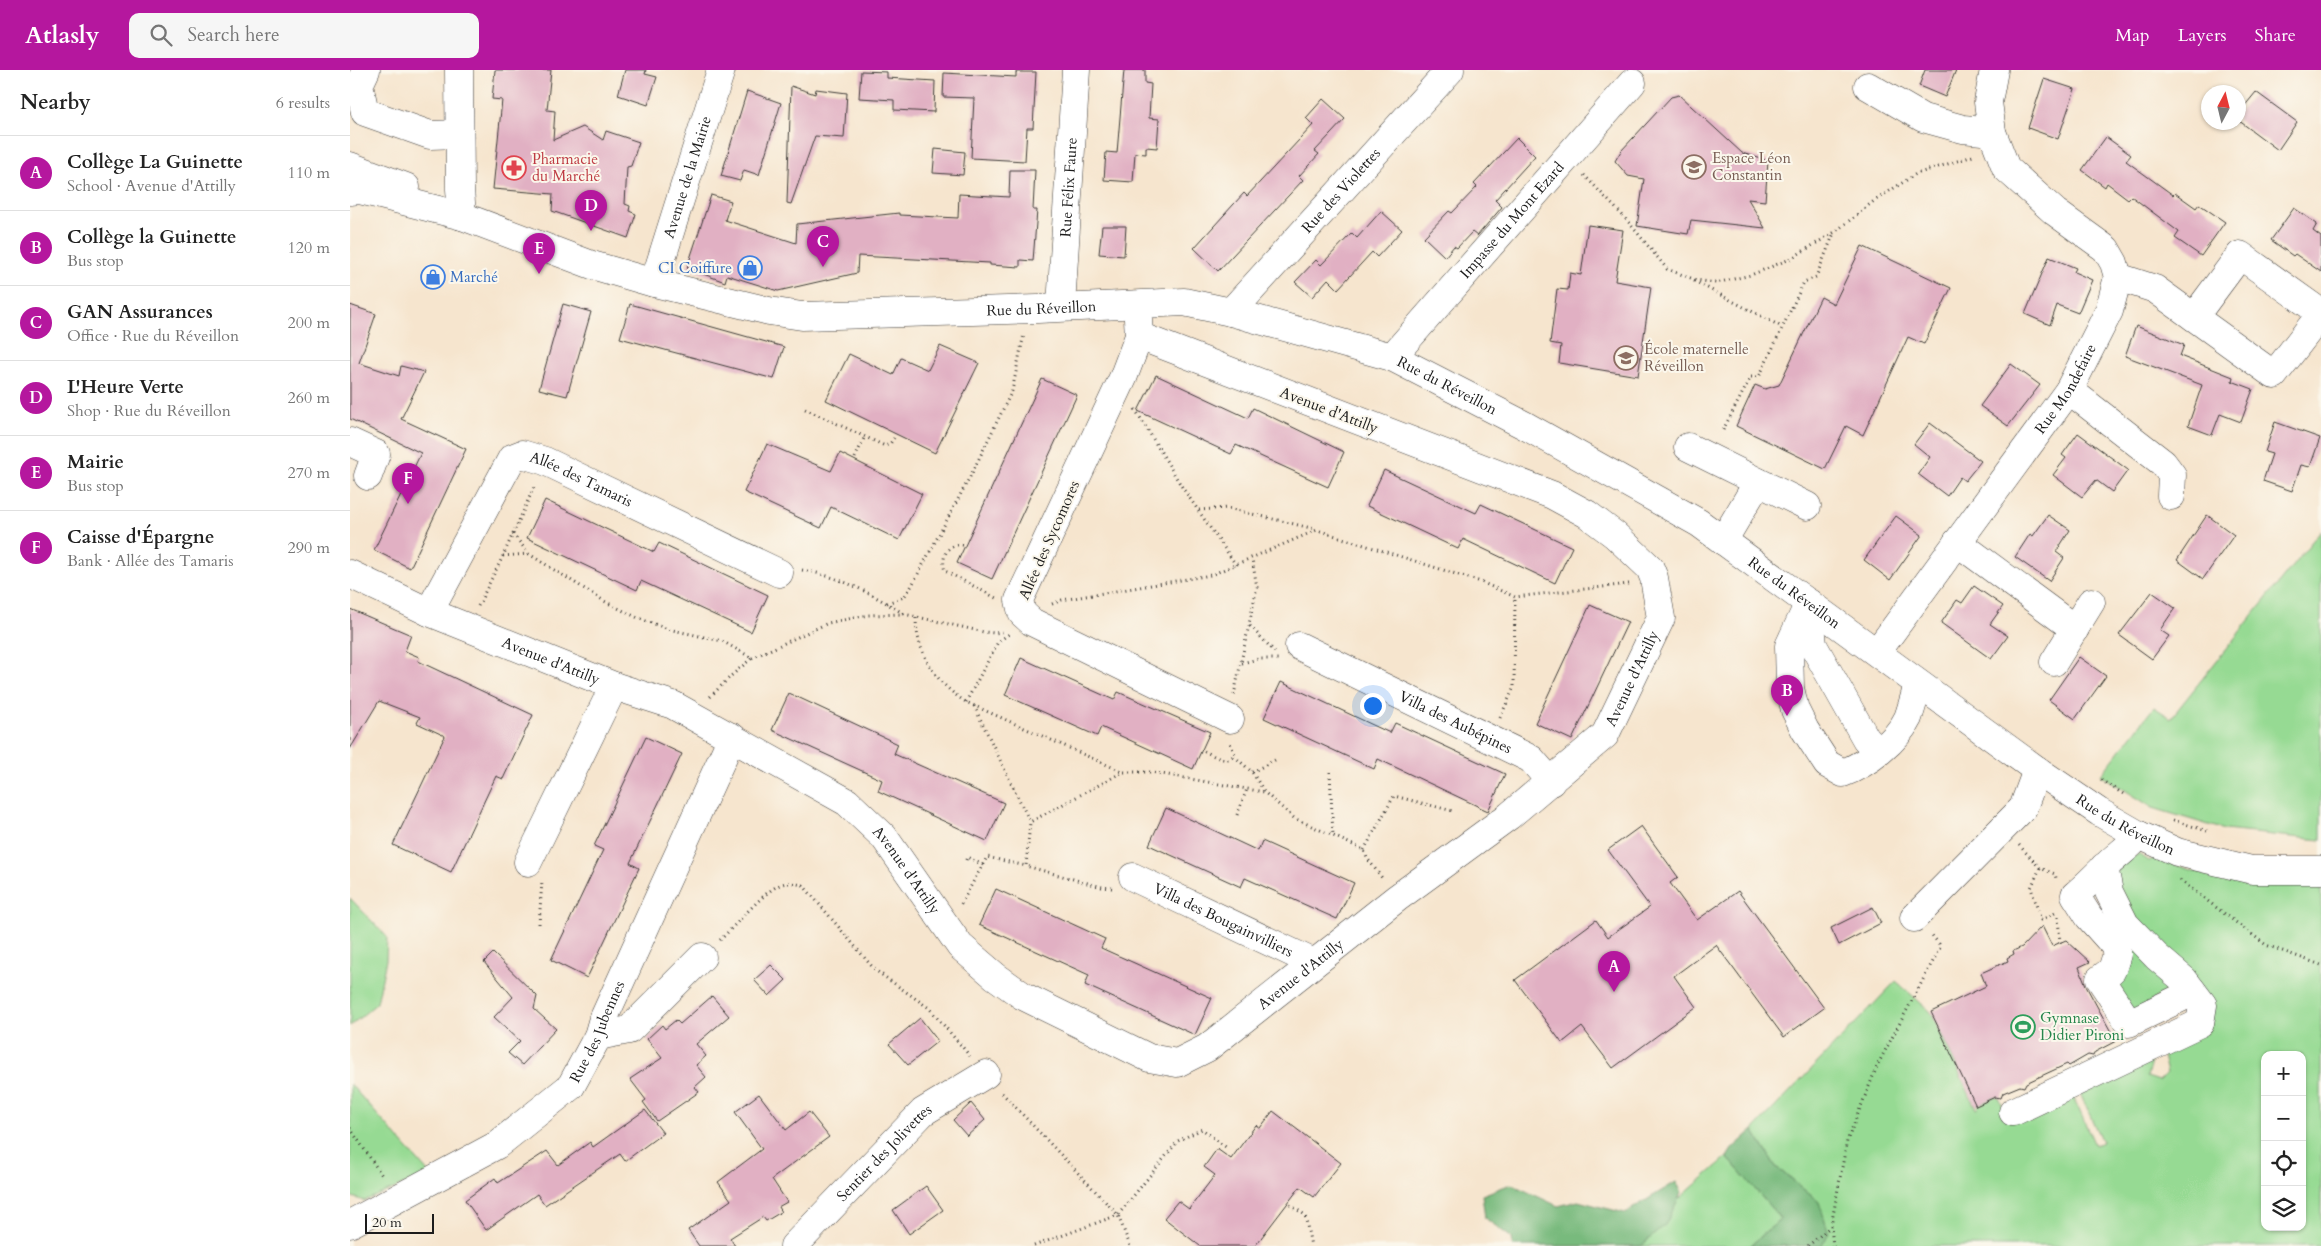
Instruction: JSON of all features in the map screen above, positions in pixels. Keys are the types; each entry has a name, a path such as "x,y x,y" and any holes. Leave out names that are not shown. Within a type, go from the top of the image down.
{"street":[{"path":"366,70 359,85 365,112 430,136 459,134"},
{"path":"459,70 462,216"},
{"name":"Avenue de la Mairie","path":"654,283 721,70"},
{"name":"Rue Félix Faure","path":"1049,308 1076,70"},
{"name":"Rue des Violettes","path":"1231,312 1450,70"},
{"path":"1994,70 1988,102 1995,141 2006,168 2055,212 2106,249 2114,263 2118,277 2155,289 2274,375 2321,313 2240,255 2194,317"},
{"name":"Impasse du Mont Ezard","path":"1392,357 1632,83"},
{"path":"1868,86 1923,118 1963,129 1995,141"},
{"name":"Rue du Réveillon","path":"350,166 429,196 462,216"},
{"name":"Rue du Réveillon","path":"350,190 380,195 462,216 592,265 654,283 769,311 802,316 1184,302 1231,312 1392,357 1532,430 1699,523 2037,770 2098,812 2139,835 2176,852 2252,870 2321,870"},
{"name":"Rue Mondefaire","path":"1877,652 2069,390 2109,312 2118,277"},
{"path":"1137,303 1139,336"},
{"name":"Allée des Sycomores","path":"1139,336 1115,396 1019,600 1018,615 1228,718"},
{"name":"Avenue d'Attilly","path":"350,574 429,612 614,686 673,705 700,718 848,802 884,837 960,946 995,976 1023,996 1149,1058 1177,1063 1207,1048 1397,898 1509,816 1605,735 1661,618 1654,578 1650,568 1615,535 1587,514 1552,495 1139,336"},
{"path":"2069,390 2163,463 2172,475 2171,496"},
{"path":"350,442 376,454 368,476"},
{"path":"1688,447 1807,506"},
{"name":"Allée des Tamaris","path":"429,612 512,458 522,454 545,461 777,572"},
{"path":"1723,541 1758,482"},
{"path":"1957,542 2075,629"},
{"path":"2054,662 2092,602"},
{"path":"1809,603 1789,646 1790,688 1794,710 1827,764 1843,773 1855,769 1898,735 1908,718 1918,684"},
{"path":"1809,603 1813,645 1866,739 1878,751"},
{"name":"Villa des Aubépines","path":"1291,652 1532,759 1551,782"},
{"path":"529,859 614,686"},
{"name":"Rue des Jubennes","path":"350,1224 497,1145 571,1086 598,1036 602,1022 732,737"},
{"path":"1914,918 2023,808 2037,770"},
{"path":"2139,835 2131,846 2104,867 2095,879 2074,895 2089,917 2114,945 2117,954 2112,970 2100,979 2129,1023 2193,992"},
{"path":"2012,1112 2200,1023 2203,1005 2184,980 2156,957 2126,924 2109,892 2104,867"},
{"name":"Villa des Bougainvilliers","path":"1132,877 1314,963"},
{"path":"598,1036 629,1030 702,957"},
{"name":"Sentier des Jolivettes","path":"794,1246 923,1112 986,1074"}],"path":[{"path":"1567,157 1626,219 1667,269 1696,280 1716,282 1751,275 1790,260 1835,232 1874,201 1916,174 1995,141"},
{"path":"1723,430 1751,377 1759,377 1804,282 1816,278 1835,232"},
{"path":"1682,274 1782,328"},
{"path":"886,603 904,597 910,587 972,473 1012,391 1026,325 1039,324 1049,308"},
{"path":"1115,396 1129,402 1138,412 1182,488 1236,565"},
{"path":"805,409 885,446 890,444 894,438"},
{"path":"855,458 865,436"},
{"path":"467,626 503,556 545,461"},
{"path":"1198,510 1227,508 1316,530 1482,582 1515,597 1635,583 1650,568"},
{"path":"777,572 779,567 809,571 849,585 904,614 995,633 1018,615 1037,611 1062,600 1211,575 1316,530"},
{"path":"513,534 529,554 604,601 638,618 668,629 722,641 752,658"},
{"path":"963,545 952,546 946,550 942,563 945,571 1018,615"},
{"path":"503,556 529,554"},
{"path":"1252,559 1257,587 1237,688 1225,730 1234,756 1252,772 1264,792 1294,818 1364,850 1367,858 1397,898"},
{"path":"1490,739 1514,687 1515,597"},
{"path":"700,718 708,699 716,688 752,658 828,623 868,615 904,614"},
{"path":"966,702 998,642 1011,633 1018,615"},
{"path":"916,618 921,647 928,664 947,687 966,702 1123,772 1151,772 1264,792"},
{"path":"1242,663 1291,652"},
{"path":"974,705 1030,822 1026,866"},
{"path":"1204,752 1223,760 1234,756"},
{"path":"1252,772 1275,760"},
{"path":"1030,822 1123,772"},
{"path":"1330,772 1334,836"},
{"path":"2094,776 2133,800"},
{"path":"1237,815 1247,789"},
{"path":"1364,850 1394,796 1453,811"},
{"path":"2165,818 2208,832"},
{"path":"2004,828 2040,868 2054,874 2058,883"},
{"path":"966,860 967,857 983,865"},
{"path":"942,920 963,902 987,857 1102,887 1126,888 1132,877"},
{"path":"529,859 544,865 538,924"},
{"path":"2040,868 2031,888 2040,920 2063,909"},
{"path":"2172,874 2266,945 2321,965"},
{"path":"702,957 769,892 780,885 790,882 803,885 875,970 929,1008 986,1074 1118,1215 1130,1246"},
{"path":"2057,912 2060,943"},
{"path":"1833,1246 1831,1226 1847,1141 1878,1064 1940,948 1940,944 1914,918"},
{"path":"350,1128 386,1181"},
{"path":"1034,1246 1118,1215 1178,1142 1202,1129 1227,1148"},
{"path":"1290,1205 1305,1215 1311,1246"},
{"path":"1808,1246 1831,1226"}],"green space":[{"path":"2321,530 2321,840 2225,830 2153,808 2101,775 2154,707 2171,718"},
{"path":"2138,854 2148,861 2155,858 2207,875 2266,883 2321,883 2321,1246 1814,1246 1819,1202 1776,1167 1753,1130 1896,981 1931,1012 1976,1109 1978,1108 1977,1105 1995,1097 1999,1098 2010,1121 2071,1092 2095,1145 2102,1142 2078,1089 2151,1062 2147,1077 2159,1081 2167,1073 2163,1056 2165,1048 2209,1024 2118,894 2116,868"},
{"path":"350,898 387,937 386,960 377,1003 350,1026"},
{"path":"2128,938 2174,986 2131,1014 2109,977"},
{"path":"350,1084 430,1174 364,1201 350,1196"},
{"path":"1753,1130 1776,1167 1819,1202 1829,1233 1821,1246 1750,1246 1781,1219 1727,1157 1732,1149"},
{"path":"1727,1157 1781,1219 1750,1246 1625,1246"},
{"path":"1676,1182 1682,1192 1665,1225 1641,1246 1513,1246 1512,1238 1485,1218 1482,1195 1511,1184 1558,1206 1578,1201 1625,1213"}],"building":[{"path":"495,70 551,70 547,110 555,111 553,140 583,127 603,140 606,131 639,142 631,166 627,167 625,204 630,206 629,211 636,214 628,238 552,211 553,194 493,189 502,100 492,99"},
{"path":"625,70 646,70 645,74 657,77 648,105 618,95"},
{"path":"1124,70 1145,70 1145,83 1151,84 1149,118 1159,119 1157,148 1146,147 1146,154 1135,153 1133,182 1104,180 1106,152 1117,153"},
{"path":"1925,70 1956,70 1945,97 1919,86"},
{"path":"861,71 887,72 887,78 935,81 934,112 894,110 894,100 859,98"},
{"path":"1016,72 1036,72 1033,128 1027,128 1025,161 971,158 974,98 943,97 944,73 1016,77"},
{"path":"2044,79 2075,89 2058,139 2028,128"},
{"path":"791,86 815,94 816,89 847,93 844,138 815,136 791,204 787,203"},
{"path":"747,91 781,103 759,175 744,170 740,181 721,176"},
{"path":"2256,92 2297,122 2278,150 2246,126 2246,104"},
{"name":"Espace Léon Constantin","path":"1679,95 1742,153 1768,161 1765,201 1748,199 1765,228 1691,220 1688,234 1637,226 1644,179 1628,176 1615,161 1621,151 1671,97"},
{"path":"1323,99 1345,119 1315,151 1319,154 1299,176 1303,180 1218,271 1194,248 1244,193 1247,196 1313,125 1306,118"},
{"path":"2106,137 2131,155 2126,161 2173,195 2175,193 2196,208 2199,204 2225,222 2201,256 2175,238 2179,232 2131,196 2128,199 2107,183 2105,187 2082,170"},
{"path":"1517,138 1535,156 1495,200 1502,207 1477,236 1472,232 1457,248 1454,246 1445,257 1424,237 1449,211 1452,213 1477,187 1474,184"},
{"path":"935,149 965,152 963,175 933,173"},
{"path":"1010,170 1035,170 1033,210 1037,210 1033,261 1020,260 1020,267 990,265 990,263 858,256 857,273 778,291 727,275 725,282 687,268 711,195 731,201 725,220 796,243 797,224 899,213 899,215 958,218 959,194 1009,197"},
{"path":"2294,208 2317,224 2313,231 2321,237 2321,272 2295,254 2293,256 2271,240"},
{"path":"1381,211 1402,230 1377,257 1372,252 1338,289 1328,279 1312,297 1295,282 1316,260 1321,265 1352,233 1357,238"},
{"path":"1588,225 1623,230 1615,281 1651,287 1638,376 1559,363 1561,345 1550,343 1557,289 1568,290 1570,273 1581,275"},
{"path":"1102,226 1126,226 1124,256 1099,254"},
{"path":"1862,246 1951,288 1924,344 1908,337 1863,435 1846,426 1825,469 1736,426 1755,385 1765,389 1779,385 1821,297 1834,304"},
{"path":"2049,257 2076,268 2074,272 2092,280 2078,313 2057,305 2050,325 2025,314"},
{"path":"563,304 591,312 567,396 539,389"},
{"path":"630,304 784,347 774,379 620,338"},
{"path":"350,305 376,314 359,363 399,376 401,366 424,372 401,419 466,449 410,568 374,550 421,453 350,419"},
{"path":"2136,326 2184,345 2180,356 2233,377 2232,381 2253,389 2241,422 2220,414 2212,435 2188,426 2202,385 2125,356"},
{"path":"940,346 979,363 935,453 826,400 849,354 893,375 901,358 928,370"},
{"path":"2011,364 2040,385 2008,426 1980,406"},
{"path":"1156,375 1248,418 1253,408 1344,452 1328,487 1236,445 1231,454 1138,411"},
{"path":"1042,379 1077,395 992,579 957,563"},
{"path":"2275,422 2320,438 2310,467 2301,465 2292,491 2263,481 2272,454 2265,452"},
{"path":"1930,423 1981,461 1965,481 1960,477 1947,496 1918,474 1930,457 1914,444"},
{"path":"2078,433 2128,470 2112,492 2096,480 2082,497 2053,475 2066,458 2062,455"},
{"path":"767,444 831,471 840,453 922,494 899,540 831,507 821,528 744,492"},
{"path":"1384,470 1476,513 1481,504 1572,547 1555,583 1463,539 1458,549 1367,506"},
{"path":"545,500 654,552 659,543 768,595 751,632 641,581 637,590 527,538"},
{"path":"2048,515 2070,530 2056,552 2064,558 2049,581 2015,557 2030,534 2033,536"},
{"path":"2207,515 2234,535 2203,579 2177,560"},
{"path":"1896,516 1922,535 1890,580 1864,560"},
{"path":"1974,586 2003,606 1990,624 2008,636 1991,659 1941,623 1957,600 1962,603"},
{"path":"2152,592 2175,608 2160,630 2169,636 2152,659 2119,635"},
{"path":"1590,605 1628,622 1572,740 1535,723"},
{"path":"350,609 411,635 405,651 419,657 418,661 533,715 503,779 496,776 451,872 393,845 445,736 417,723 420,717 379,701 350,749"},
{"path":"2079,657 2106,676 2075,719 2049,700"},
{"path":"1021,658 1114,700 1118,692 1210,732 1193,769 1101,727 1097,736 1005,695"},
{"path":"1281,682 1390,733 1395,723 1505,774 1488,811 1378,759 1374,769 1264,718"},
{"path":"789,693 898,744 894,754 1004,803 987,841 878,791 882,780 772,730"},
{"path":"646,737 682,754 630,863 639,868 587,978 551,960 603,850 594,846"},
{"path":"1166,808 1258,851 1262,841 1354,883 1337,919 1245,878 1241,887 1149,845"},
{"path":"1641,826 1678,877 1670,883 1697,920 1738,891 1824,1008 1784,1037 1716,945 1674,976 1696,1007 1613,1068 1582,1027 1562,1043 1515,980 1596,920 1608,937 1650,907 1608,850"},
{"path":"996,889 1105,939 1101,948 1212,998 1195,1035 1085,985 1089,975 979,925"},
{"path":"1873,907 1881,923 1839,945 1831,928"},
{"name":"Gymnase Didier Pironi","path":"2042,926 2052,946 2066,940 2090,962 2079,967 2087,988 2116,1041 2095,1052 2093,1056 2088,1055 2069,1066 2067,1064 2026,1083 2024,1087 2020,1086 2003,1093 2001,1098 1995,1097 1976,1106 1931,1012 1986,986 1981,973 2008,961 2007,958 2014,954 2013,951 2022,947"},
{"path":"493,953 537,996 534,1009 556,1029 522,1065 508,1053 520,1041 494,1017 513,997 484,962"},
{"path":"771,965 786,980 769,996 754,980"},
{"path":"712,996 729,1016 696,1044 706,1056 696,1065 706,1077 695,1087 699,1092 657,1121 643,1102 646,1100 630,1079 662,1058 647,1039 662,1025 665,1029 676,1020 680,1024"},
{"path":"920,1018 938,1041 908,1065 889,1044"},
{"path":"759,1094 786,1130 809,1112 829,1137 772,1179 787,1202 778,1207 781,1212 766,1221 763,1217 730,1238 735,1246 699,1246 688,1230 731,1200 718,1182 762,1149 735,1112"},
{"path":"971,1103 985,1120 967,1136 953,1120"},
{"path":"645,1110 663,1133 625,1161 620,1154 545,1205 537,1194 486,1230 465,1200 495,1178 498,1183 547,1151 558,1165 590,1142 593,1147"},
{"path":"1273,1111 1341,1163 1314,1197 1300,1187 1255,1246 1200,1246 1164,1218 1178,1201 1189,1209 1215,1175 1204,1167 1217,1149 1231,1159 1256,1125 1260,1128"},
{"path":"926,1186 943,1210 909,1234 893,1210"}],"place":[{"name":"Espace Léon Constantin","path":"1694,167"},
{"name":"Pharmacie du Marché","path":"514,168"},
{"name":"L'Heure Verte","path":"591,231"},
{"name":"GAN Assurances","path":"823,267"},
{"name":"CI Coiffure","path":"750,268"},
{"name":"Mairie","path":"539,274"},
{"name":"Marché","path":"433,277"},
{"name":"École maternelle Réveillon","path":"1626,358"},
{"name":"Caisse d'Épargne","path":"408,504"},
{"name":"Collège la Guinette","path":"1787,716"},
{"name":"Collège La Guinette","path":"1614,992"},
{"name":"Gymnase Didier Pironi","path":"2023,1027"}]}
